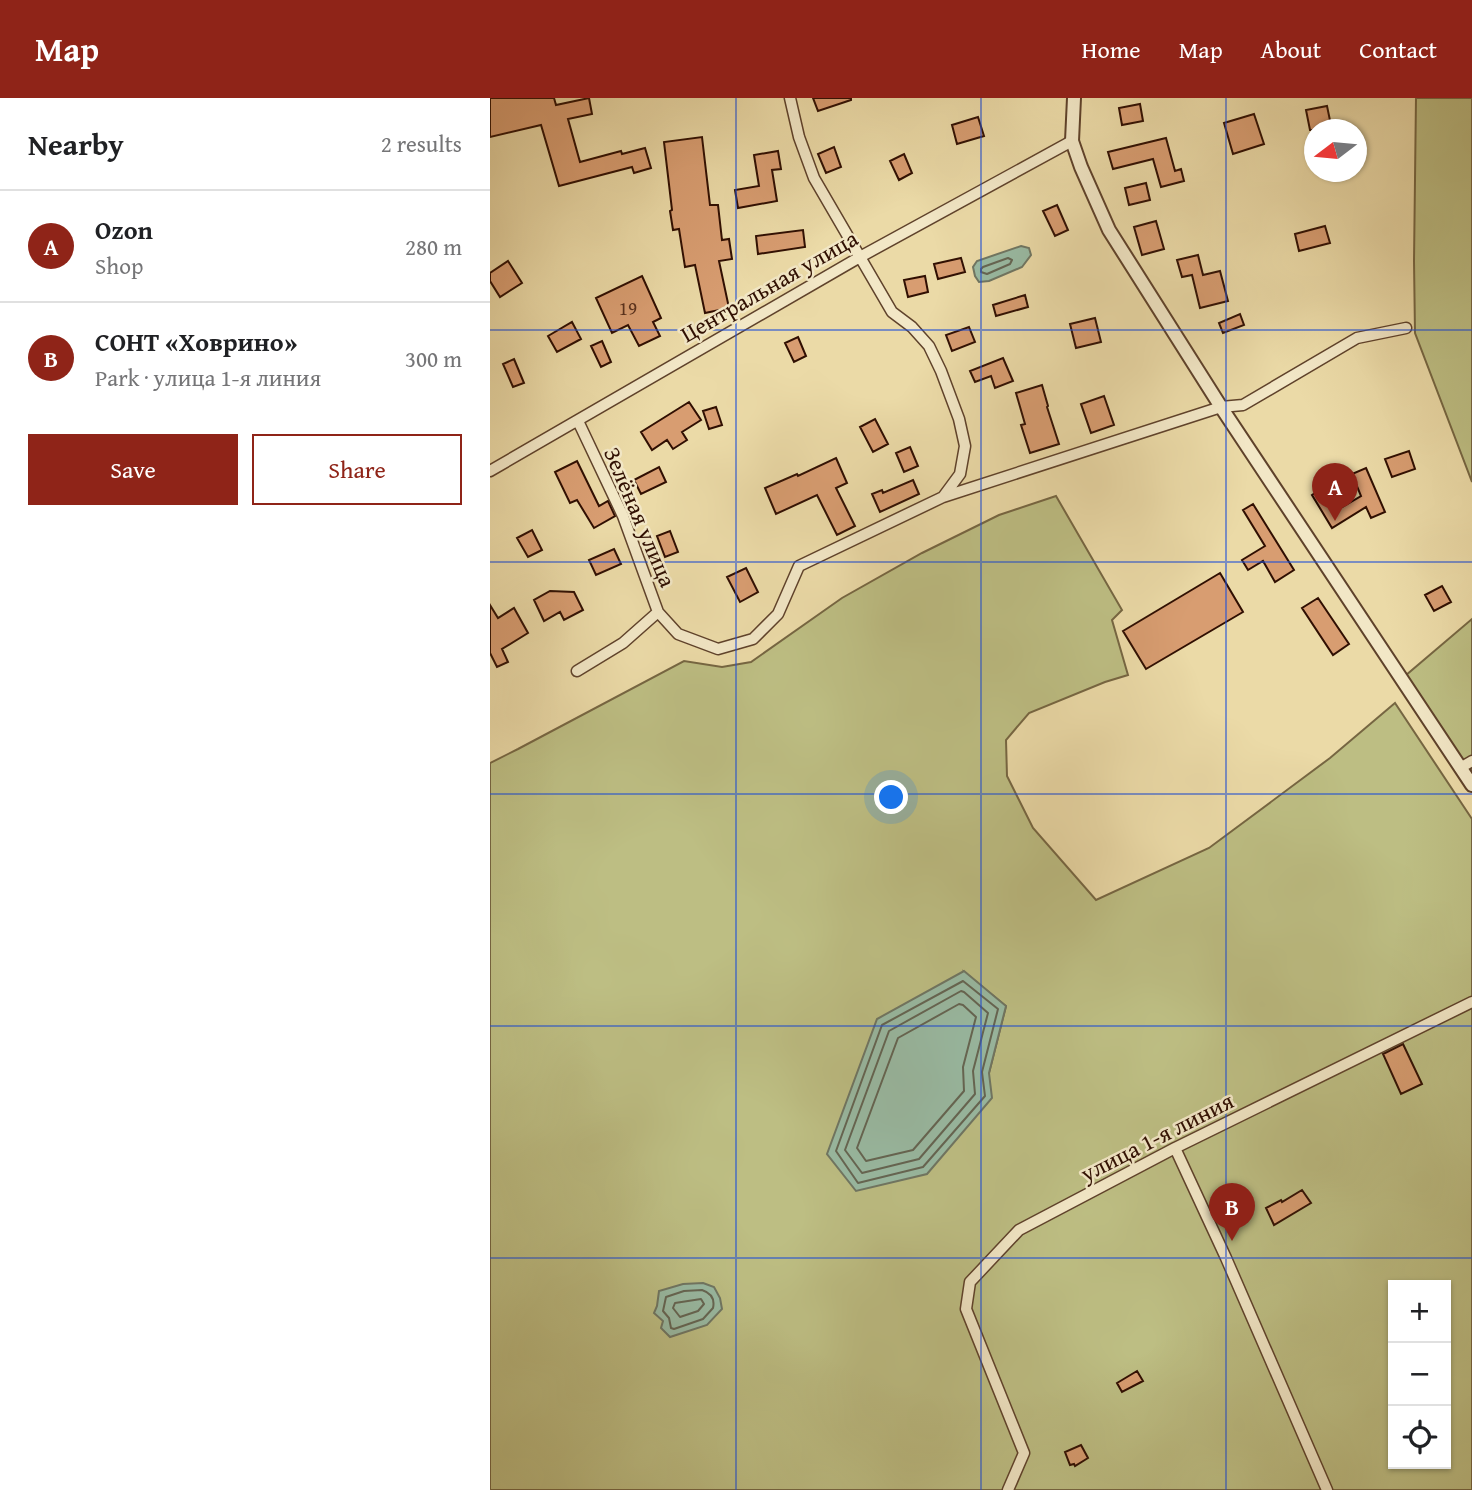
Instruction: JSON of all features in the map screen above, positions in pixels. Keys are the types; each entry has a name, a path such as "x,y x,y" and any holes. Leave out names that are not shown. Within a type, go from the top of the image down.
{"street":[{"path":"790,98 799,137 814,178 892,312 912,327 929,346 941,371 959,419 965,446 960,474 943,496"},
{"path":"1074,98 1072,141 1109,230 1221,407 1472,785"},
{"name":"Центральная улица","path":"492,467 578,421 860,257 1072,141"},
{"path":"658,612 678,634 718,649 753,639 778,614 799,566 943,496 1221,407 1243,405 1357,338 1406,328"},
{"name":"Зелёная улица","path":"577,671 623,643 658,612 623,516 578,421"},
{"path":"1460,768 1472,761"},
{"name":"улица 1-я линия","path":"1008,1490 1024,1453 966,1309 970,1282 1019,1230 1175,1148 1472,1002"},
{"path":"1175,1148 1327,1490"}],"green space":[{"path":"1416,98 1472,98 1472,482 1415,333"},
{"path":"1056,496 1122,610 1112,620 1128,675 1029,713 1006,740 1007,776 1033,828 1096,900 1209,848 1330,758 1395,703 1472,819 1472,1490 490,1490 490,763 684,661 722,667 751,662 842,598 922,553 999,515","holes":["964,972 1006,1006 989,1073"]},
{"path":"1472,619 1472,776 1405,676"}],"water":[{"path":"1021,246 1029,248 1031,255 1022,267 989,281 979,282 973,267 977,261"},
{"path":"964,971 1006,1006 989,1073 992,1098 927,1174 856,1191 827,1154 877,1019"},
{"path":"703,1283 714,1287 722,1309 707,1325 670,1337 661,1328 663,1321 654,1313 659,1291 683,1284"}],"building":[{"path":"490,98 554,98 556,105 589,98 592,114 568,119 580,162 621,151 622,154 645,148 651,168 634,173 632,167 559,186 541,125 490,137"},
{"path":"813,98 851,98 851,100 818,111"},
{"path":"1140,104 1143,121 1122,125 1119,108"},
{"path":"1327,106 1330,119 1308,119 1306,110"},
{"path":"1254,114 1264,144 1233,154 1224,123"},
{"path":"978,117 984,136 957,144 952,125"},
{"path":"702,137 710,205 718,205 722,240 729,239 732,259 719,261 729,308 705,313 695,265 685,267 679,229 673,230 664,142"},
{"path":"1166,138 1175,171 1181,169 1184,181 1161,187 1153,159 1113,169 1108,152"},
{"path":"834,147 841,167 826,173 818,154"},
{"path":"778,151 781,169 772,170 777,201 738,208 735,190 759,186 754,155"},
{"path":"904,154 912,173 899,180 890,161"},
{"path":"1146,183 1150,200 1129,205 1125,188"},
{"path":"1057,205 1068,230 1055,236 1043,211"},
{"path":"1156,221 1164,249 1142,255 1134,227"},
{"path":"1325,226 1330,243 1299,251 1295,234"},
{"path":"803,230 805,247 758,254 756,236"},
{"path":"1198,255 1203,275 1220,271 1228,301 1200,308 1192,275 1182,277 1177,260"},
{"path":"961,258 965,272 938,279 934,264"},
{"path":"508,261 522,283 500,297 490,281 490,273"},
{"path":"642,276 661,318 653,322 660,336 639,346 628,325 612,333 596,298"},
{"path":"925,276 928,292 908,297 904,280"},
{"path":"1025,295 1028,307 996,316 993,305"},
{"path":"1240,314 1244,325 1223,333 1219,323"},
{"path":"1095,318 1101,342 1076,348 1070,324"},
{"path":"572,322 581,339 557,352 548,336"},
{"path":"969,327 975,342 952,351 946,335"},
{"path":"798,337 806,356 794,362 785,343"},
{"path":"602,341 611,362 601,367 591,346"},
{"path":"1003,358 1013,381 995,388 991,376 975,382 970,371"},
{"path":"514,359 524,383 513,387 503,364"},
{"path":"1042,385 1059,444 1030,453 1021,425 1025,424 1016,393"},
{"path":"1104,396 1114,425 1091,433 1081,404"},
{"path":"689,402 701,420 682,432 687,440 673,449 667,440 652,450 641,432"},
{"path":"716,407 722,425 709,429 703,411"},
{"path":"875,419 888,444 873,452 860,427"},
{"path":"910,447 918,466 904,472 896,453"},
{"path":"1409,451 1415,469 1392,477 1385,459"},
{"path":"836,458 847,483 836,488 855,526 837,535 817,495 776,514 765,488"},
{"path":"577,461 599,506 608,501 615,516 594,528 577,500 570,503 555,472"},
{"path":"659,467 666,482 641,494 634,480"},
{"path":"1366,468 1385,512 1371,518 1366,507 1332,528 1312,495 1323,488 1337,510 1361,496 1352,474"},
{"path":"913,480 919,494 880,512 872,494 882,490 883,493"},
{"path":"1253,504 1294,570 1275,582 1263,561 1248,570 1242,560 1265,546 1243,510"},
{"path":"532,530 542,550 528,557 517,538"},
{"path":"670,531 678,552 665,557 657,536"},
{"path":"614,549 621,564 596,575 589,560"},
{"path":"746,568 758,592 740,602 727,577"},
{"path":"1220,573 1243,612 1146,669 1123,631"},
{"path":"1442,586 1451,602 1434,611 1425,595"},
{"path":"550,591 574,592 583,610 564,620 560,612 544,621 534,600"},
{"path":"1318,598 1349,644 1333,655 1302,608"},
{"path":"490,605 498,618 514,608 528,633 502,649 508,662 497,667 490,653"},
{"path":"1403,1044 1422,1084 1401,1094 1383,1054"},
{"path":"1302,1190 1311,1203 1274,1225 1266,1208"},
{"path":"1137,1371 1143,1381 1122,1392 1117,1383"},
{"path":"1081,1445 1088,1458 1075,1466 1070,1465 1065,1452"}],"place":[{"name":"Ozon","path":"1335,521"},
{"name":"СОНТ «Ховрино»","path":"1232,1241"}]}
